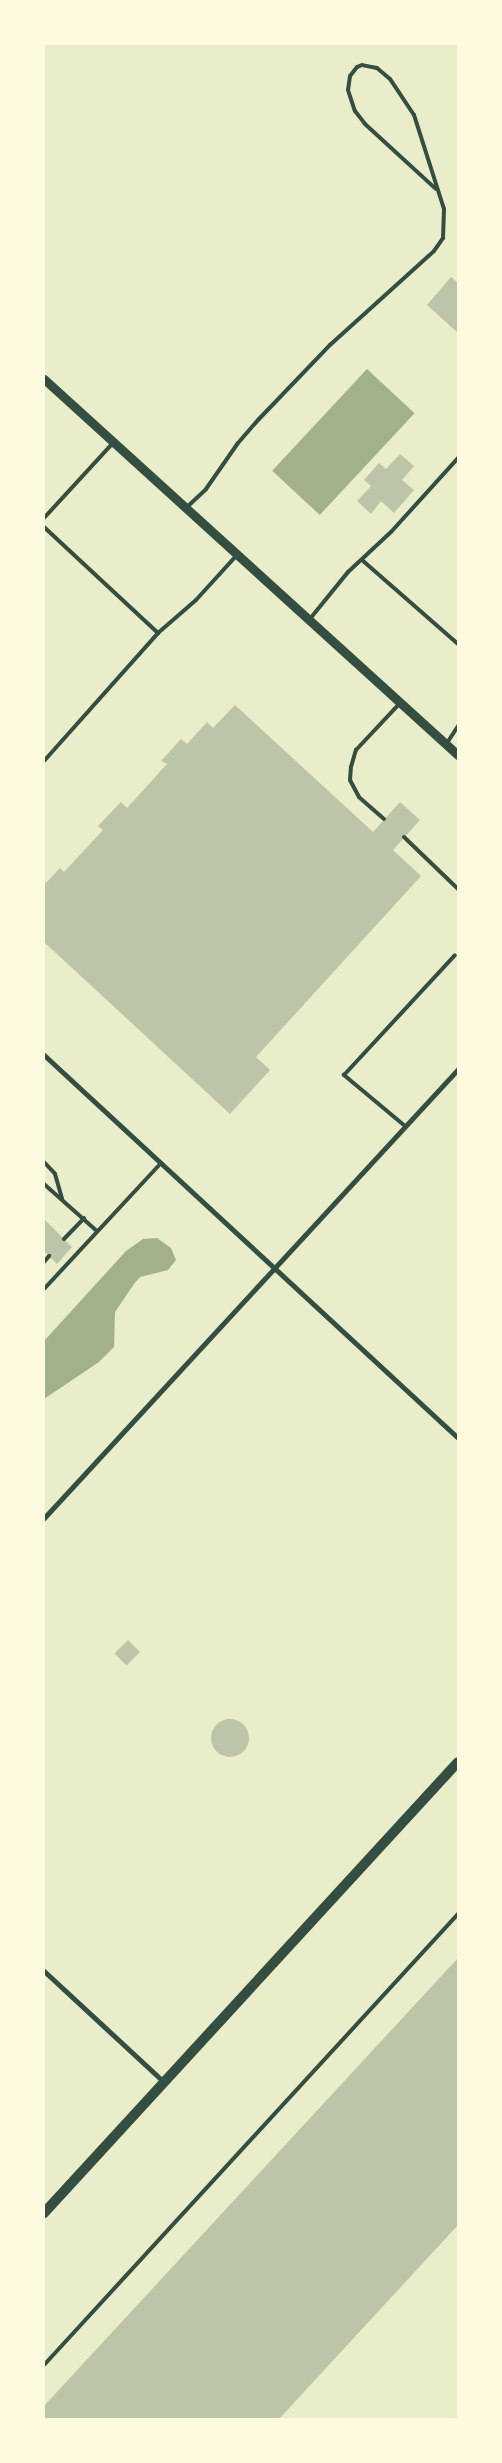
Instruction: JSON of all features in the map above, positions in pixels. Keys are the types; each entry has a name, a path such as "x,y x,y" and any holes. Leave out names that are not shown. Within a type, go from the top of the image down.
{"main road":[{"path":"44,2213 458,1762"}],"street":[{"path":"44,379 458,755"},
{"path":"44,1055 458,1438"},
{"path":"44,1518 458,1068"},
{"path":"44,1971 164,2082"}],"lane":[{"path":"186,509 206,489 238,443 323,352 434,251 443,238 445,225 436,189 414,115 390,79 377,68 362,65 357,67 350,76 348,90 356,111 365,124 436,189"},
{"path":"44,518 113,442"},
{"path":"309,620 362,560 424,498 458,458"},
{"path":"44,527 158,633"},
{"path":"44,761 158,633 196,600 237,555"},
{"path":"362,560 458,644"},
{"path":"384,820 360,797 350,780 351,767 356,750 400,702"},
{"path":"447,744 458,726"},
{"path":"404,837 458,889"},
{"path":"405,1126 344,1075 455,955"},
{"path":"44,1162 54,1174 63,1201"},
{"path":"44,1289 161,1163"},
{"path":"44,1184 97,1231"},
{"path":"64,1239 84,1218"},
{"path":"44,1262 49,1256"},
{"path":"44,2365 458,1914"}],"shaded area":[{"path":"367,369 415,413 320,515 272,471"},
{"path":"157,1238 171,1248 176,1260 168,1270 140,1277 134,1284 115,1312 114,1347 99,1362 44,1399 44,1341 126,1251 143,1239"}],"building":[{"path":"451,277 458,283 458,333 427,305"},
{"path":"400,454 414,466 402,480 414,490 394,513 381,501 371,514 357,501 371,486 364,480 379,463 386,469"},
{"path":"235,705 373,832 400,802 420,820 393,850 421,876 256,1057 270,1070 230,1114 44,942 44,885 60,868 64,872 103,830 98,826 121,802 127,808 167,764 161,761 181,739 187,744 207,722 213,728"},
{"path":"44,1219 72,1247 57,1264 44,1251"},
{"path":"128,1640 140,1652 127,1665 115,1653"},
{"path":"230,1719 243,1725 249,1738 243,1751 230,1757 217,1751 211,1738 217,1725"},
{"path":"458,1958 458,2225 279,2419 44,2419 44,2406"}]}
